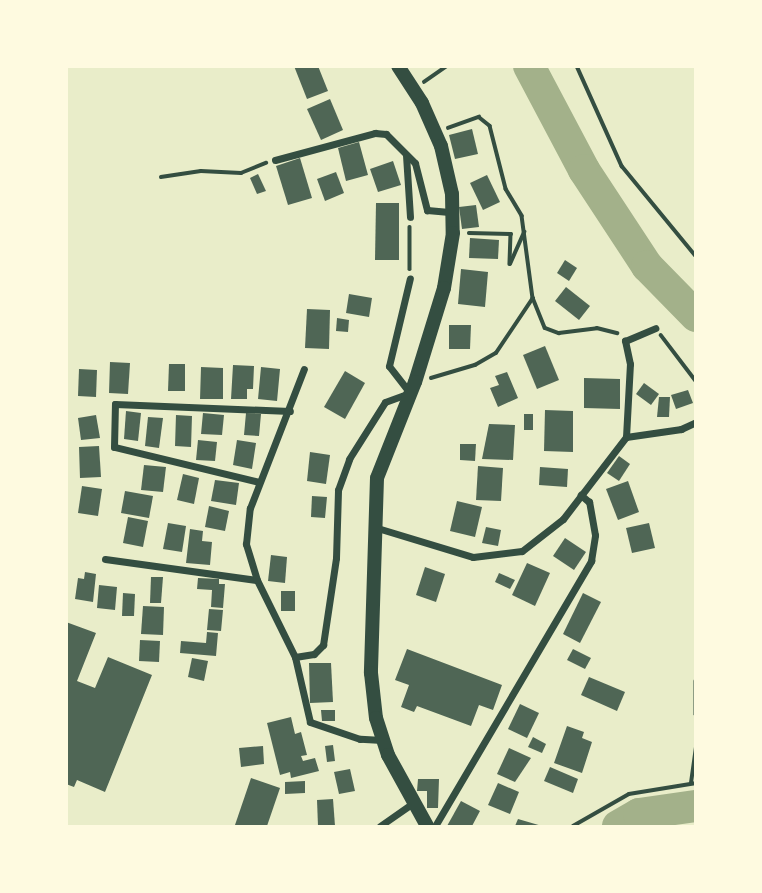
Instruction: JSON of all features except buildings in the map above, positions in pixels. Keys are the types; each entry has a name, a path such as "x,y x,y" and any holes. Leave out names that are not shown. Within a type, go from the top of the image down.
{"main road":[{"path":"398,66 436,132 453,212 453,233 444,288 410,393 381,463 373,526 371,673 382,740 427,827"}],"street":[{"path":"275,160 375,133 386,134 415,163 427,209 453,212"},
{"path":"406,154 410,217"},
{"path":"295,657 314,654 323,645 336,558 338,490 349,459 385,402 410,393 389,366 410,278"},
{"path":"373,526 457,553 499,556 537,543 581,495 626,437 630,364 625,341 655,328"},
{"path":"304,369 290,411 250,508 247,544 257,580 295,657 310,722 360,739 382,740"},
{"path":"259,482 114,447 116,404 290,411"},
{"path":"626,437 681,429 695,422"},
{"path":"435,827 591,561 595,535 589,502 581,495"},
{"path":"105,558 257,580"},
{"path":"380,827 413,803"}],"path":[{"path":"413,88 447,66"},
{"path":"578,66 622,166 695,256"},
{"path":"436,132 479,117 487,121 524,232 533,298 551,332 609,329 625,341"},
{"path":"161,177 201,171 242,173 275,160"},
{"path":"410,217 410,278"},
{"path":"453,233 511,234 510,264 524,232"},
{"path":"444,375 496,353 533,298"},
{"path":"655,328 695,381"},
{"path":"695,681 695,714"},
{"path":"573,827 629,794 693,783 695,747"}],"waterway":[{"path":"529,66 584,170 647,266 696,316"},
{"path":"618,826 639,814 696,806"}]}
